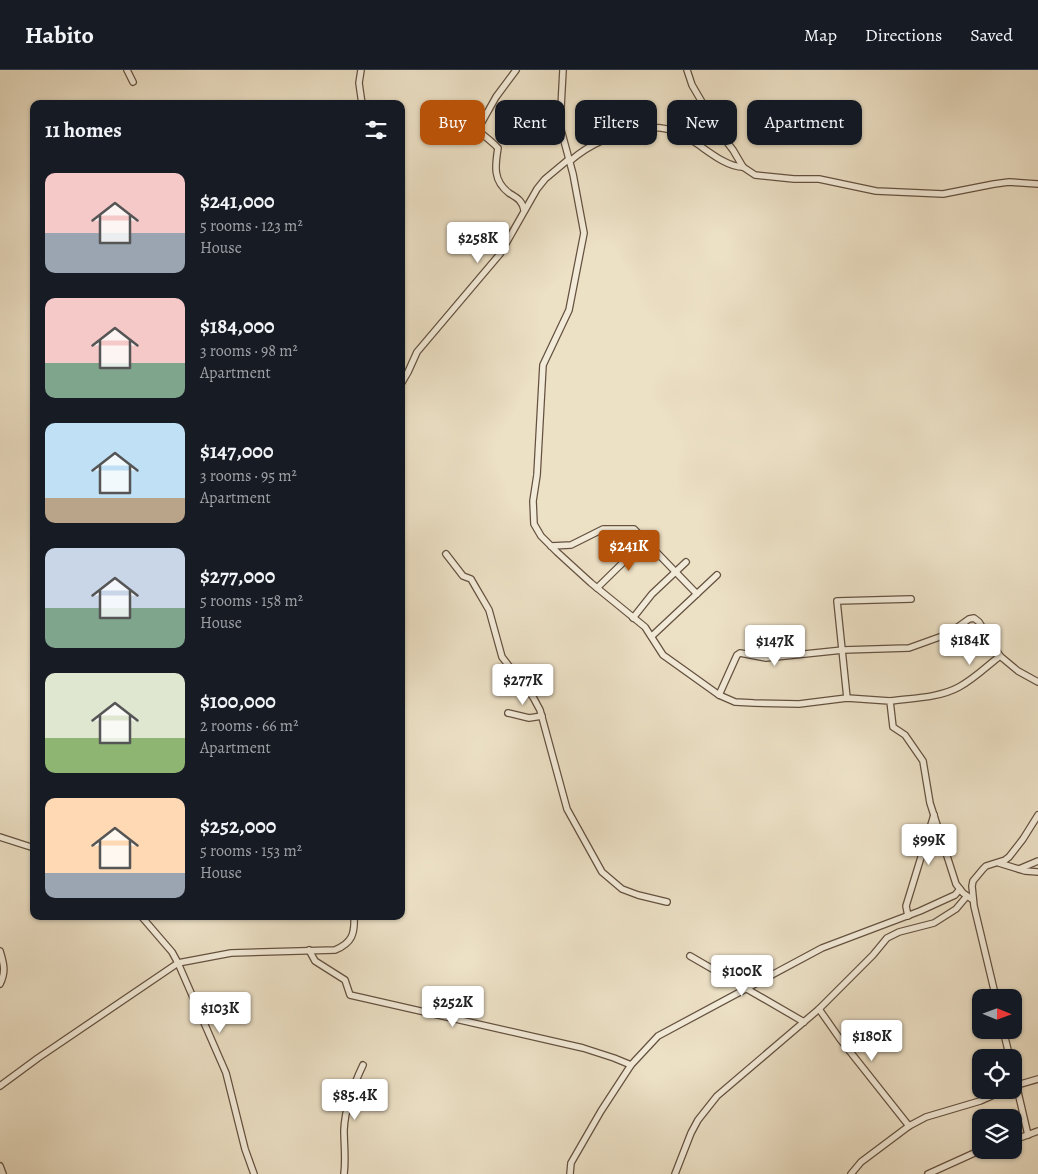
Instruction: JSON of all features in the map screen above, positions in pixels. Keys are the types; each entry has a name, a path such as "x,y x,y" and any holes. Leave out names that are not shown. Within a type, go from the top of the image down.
{"street":[{"path":"127,70 133,82"},
{"path":"361,70 359,83 361,100"},
{"path":"485,117 496,97 516,70"},
{"path":"563,70 560,126 570,160 584,233 569,310 543,365 537,475 533,501 534,524 541,536 597,588 645,627 663,654 719,695 734,702 800,704 846,698 890,701 934,695 960,686 1000,656"},
{"path":"687,70 692,85 743,167 755,175 794,179 819,179 876,191 943,194 1009,182 1038,184"},
{"path":"405,377 417,352 500,254 524,210 545,179 596,143 629,131 662,128 682,134 717,158 737,167 743,167"},
{"path":"485,135 498,148 494,168 499,183 508,193 520,200 524,210"},
{"path":"552,546 571,545 603,529 634,529 676,570 697,594"},
{"path":"597,588 646,540"},
{"path":"446,554 463,576 471,578 489,610 502,657 533,697 542,716 567,809 602,872 622,889 667,902"},
{"path":"633,618 652,594 686,562"},
{"path":"652,636 717,575"},
{"path":"846,698 837,601 911,599"},
{"path":"719,695 740,653 766,658 843,650 909,648 948,634 974,618 979,622 1000,656 1018,671 1038,682"},
{"path":"890,701 893,727 905,735 924,761 930,803 950,868 960,889 973,900"},
{"path":"508,713 529,718 542,716"},
{"path":"994,989 973,900 973,881 983,869 1009,857 1038,814"},
{"path":"908,916 906,906 908,898 934,815"},
{"path":"0,837 30,847"},
{"path":"1018,869 1038,861"},
{"path":"997,862 1018,869 1038,872"},
{"path":"570,1174 571,1163 601,1111 631,1065 647,1047 669,1029 802,958 838,941 908,916 945,900 955,895 960,889"},
{"path":"675,1174 691,1133 710,1104 724,1090 819,1009 873,955 887,938 917,926 934,923 956,909 967,896"},
{"path":"144,920 172,952 178,962 226,1073 245,1149 254,1174"},
{"path":"0,1086 178,962 231,953 335,950 344,947 350,941 354,920"},
{"path":"309,950 315,961 341,975 345,980 350,995 574,1046 631,1065"},
{"path":"0,951 5,969 0,984"},
{"path":"690,956 804,1022"},
{"path":"819,1009 840,1039 910,1126"},
{"path":"344,1174 346,1162 346,1115 354,1084 363,1065"},
{"path":"1022,1083 1038,1079"},
{"path":"851,1174 862,1162 910,1126 926,1117 985,1099"},
{"path":"1019,1099 1028,1135"},
{"path":"1022,1137 1038,1131"},
{"path":"928,1174 972,1153"},
{"path":"0,1166 3,1174"}]}
